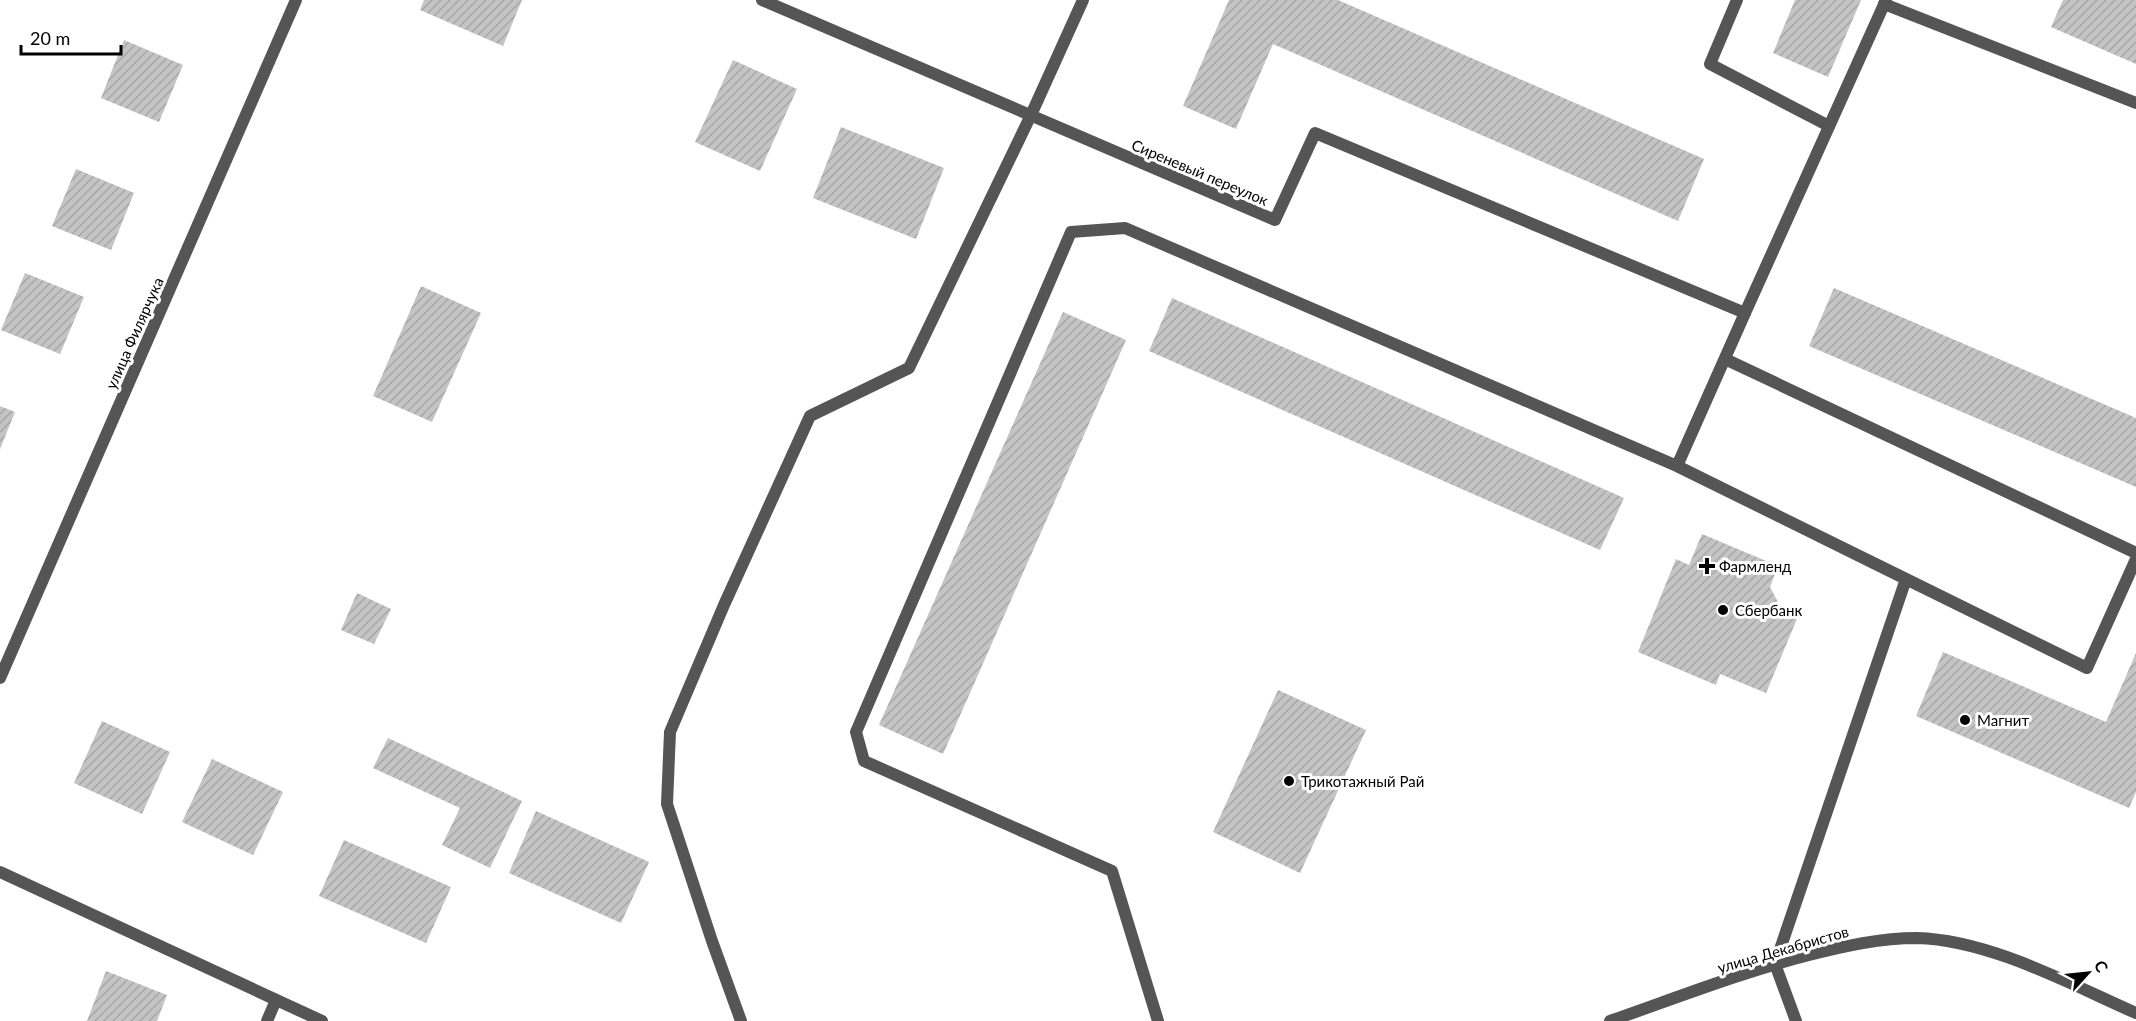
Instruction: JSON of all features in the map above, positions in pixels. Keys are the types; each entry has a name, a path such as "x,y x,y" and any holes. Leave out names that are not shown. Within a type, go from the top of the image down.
{"street":[{"name":"улица Филярчука","path":"0,678 296,0"},
{"name":"Сиреневый переулок","path":"762,0 1275,220 1315,133 1745,313"},
{"path":"741,1021 667,804 670,732 724,605 810,416 909,368 1083,0"},
{"path":"1737,0 1710,64 1829,126"},
{"path":"1677,466 1885,2 2136,103"},
{"path":"1158,1021 1112,871 864,761 856,732 1071,232 1125,228 1677,466 2087,668 2136,558"},
{"path":"1725,360 2136,553"},
{"path":"1796,1021 1775,964 1906,579"},
{"path":"0,872 322,1021"},
{"name":"улица Декабристов","path":"1610,1021 1775,964 1858,942 1918,938 1959,944 2012,958 2136,1012"},
{"path":"267,1021 276,1000"}],"building":[{"path":"424,0 522,0 503,46 420,10"},
{"path":"1229,0 1338,0 1704,159 1678,221 1273,44 1236,129 1183,106"},
{"path":"1795,0 1861,0 1828,77 1773,53"},
{"path":"2063,0 2136,0 2136,64 2051,27"},
{"path":"124,40 183,65 159,122 101,98"},
{"path":"733,60 797,89 760,171 695,142"},
{"path":"841,127 944,168 916,239 813,198"},
{"path":"76,169 134,193 111,250 52,226"},
{"path":"25,273 84,297 60,354 1,330"},
{"path":"421,286 481,313 432,422 373,396"},
{"path":"1834,288 2136,418 2136,487 1809,346"},
{"path":"1172,298 1624,498 1600,550 1149,351"},
{"path":"1063,312 1126,340 943,754 879,725"},
{"path":"0,406 15,412 0,449"},
{"name":"Сбербанк","path":"1702,534 1778,566 1770,587 1780,606 1799,614 1766,693 1720,674 1716,685 1638,652 1676,559 1689,565"},
{"path":"357,593 391,609 374,644 341,630"},
{"path":"1943,652 2106,722 2136,653 2136,792 2129,808 1916,716"},
{"name":"Трикотажный Рай","path":"1278,690 1366,730 1300,873 1213,832"},
{"path":"102,721 170,752 142,814 74,783"},
{"path":"388,738 522,801 490,868 442,845 460,808 373,768"},
{"path":"212,759 283,792 253,855 182,822"},
{"path":"536,811 649,862 621,923 509,873"},
{"path":"344,840 451,887 426,943 319,896"},
{"path":"106,971 167,995 157,1021 87,1021"}],"place":[{"name":"Фармленд","path":"1707,566"},
{"name":"Сбербанк","path":"1723,610"},
{"name":"Магнит","path":"1965,720"},
{"name":"Трикотажный Рай","path":"1289,781"}]}
